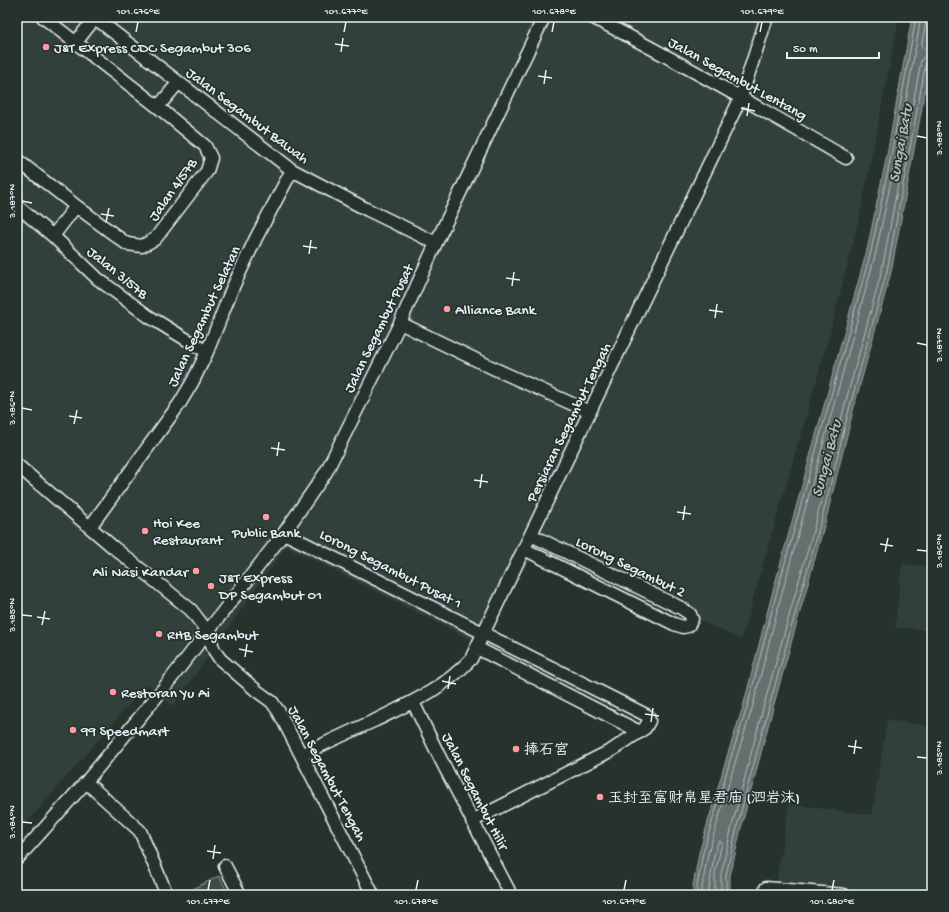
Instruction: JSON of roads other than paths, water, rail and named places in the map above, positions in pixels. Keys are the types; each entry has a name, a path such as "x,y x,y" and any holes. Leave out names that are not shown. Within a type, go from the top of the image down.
{"street":[{"name":"Jalan 4/57B","path":"17,160 127,244 142,246 155,239 207,170 211,158 205,146 44,17"},
{"name":"Jalan Segambut Pusat","path":"18,859 86,782 163,689 284,533 326,472 400,323 436,243 544,17"},
{"name":"Jalan Segambut Lentang","path":"592,17 741,97 846,158"},
{"name":"Persiaran Segambut Tengah","path":"301,755 413,702 439,688 462,669 471,659 741,97 767,17"},
{"path":"76,42 95,18"},
{"name":"Jalan Segambut Bawah","path":"95,18 292,170 368,210 436,243"},
{"path":"158,107 178,83"},
{"name":"Jalan Segambut Selatan","path":"90,527 180,403 193,381 256,238 292,170"},
{"name":"Jalan 3/57B","path":"17,206 53,236 98,279 148,316 207,352"},
{"path":"53,236 76,206"},
{"path":"400,323 495,369 590,412"},
{"name":"Jalan Segambut Tengah","path":"17,465 191,610 207,631 214,650 220,659 272,702 279,712 373,895"},
{"name":"Lorong Segambut Pusat 1","path":"284,533 648,716 648,721 645,728 640,732"},
{"name":"Lorong Segambut 2","path":"524,550 674,624 683,627 688,626 692,619 690,614 681,608 531,536"},
{"path":"476,648 640,732"},
{"name":"Jalan Segambut Hilir","path":"413,702 440,758 511,895"},
{"path":"472,821 612,750 640,732"},
{"path":"86,782 140,831 167,895"},
{"path":"225,866 240,895"},
{"path":"766,887 844,895"}],"water":[{"name":"Sungai Batu","path":"912,17 932,17 932,54 891,272 854,407 826,519 741,828 730,876 730,895 693,895 693,886 699,853 743,707 771,598 867,250 887,155"}],"place":[{"name":"J&T Express CDC Segambut 306","path":"46,47"},
{"name":"Alliance Bank","path":"447,309"},
{"name":"Public Bank","path":"266,517"},
{"name":"Hoi Kee Restaurant","path":"145,531"},
{"name":"Ali Nasi Kandar","path":"196,571"},
{"name":"J&T Express DP Segambut 01","path":"211,586"},
{"name":"RHB Segambut","path":"159,634"},
{"name":"Restoran Yu Ai","path":"113,692"},
{"name":"99 Speedmart","path":"73,730"},
{"name":"捧石宫","path":"516,749"},
{"name":"玉封至富财帛星君庙 (泗岩沫)","path":"600,797"}]}
